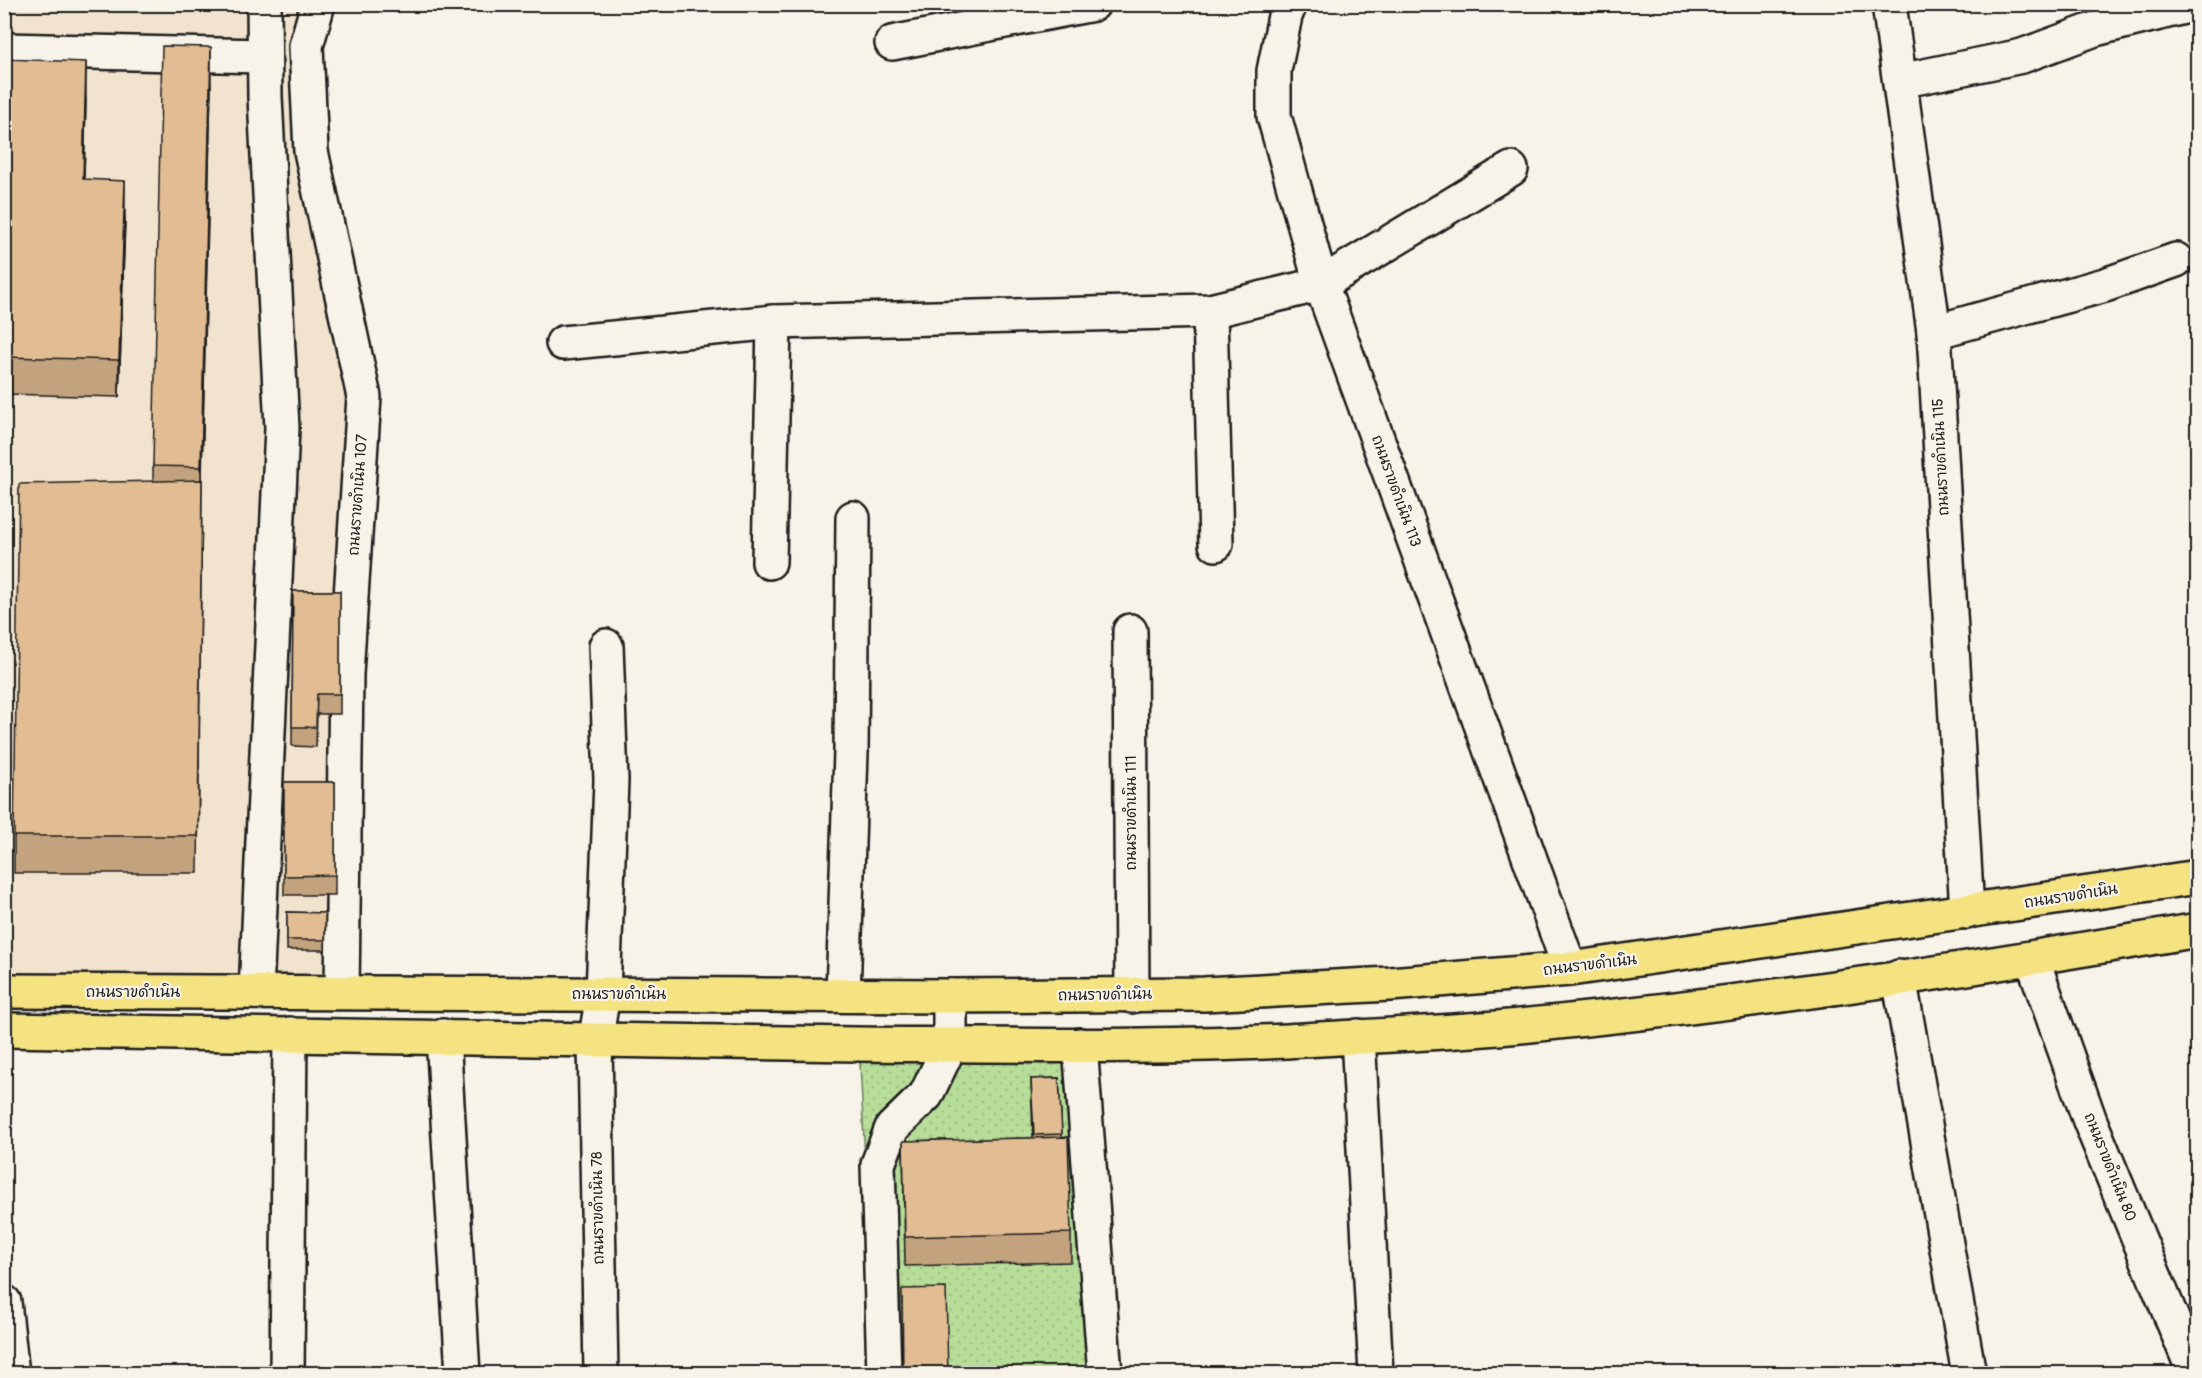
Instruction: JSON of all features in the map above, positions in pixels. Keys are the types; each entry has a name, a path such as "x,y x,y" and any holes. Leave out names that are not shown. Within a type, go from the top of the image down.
{"main road":[{"name":"ถนนราขดำเนิน","path":"4,992 950,996 1204,994 1390,984 1570,969 2198,877"},
{"path":"4,1030 443,1036 595,1043 950,1045 1080,1045 1358,1036 1527,1026 2032,958 2197,930"},
{"path":"1204,994 1208,1042"}],"street":[{"path":"256,992 282,428 263,56 264,4"},
{"name":"ถนนราขดำเนิน 107","path":"318,4 306,46 311,151 364,397 346,674 342,992"},
{"path":"892,43 1093,4"},
{"name":"ถนนราขดำเนิน 113","path":"1290,4 1285,16 1275,71 1274,116 1321,284 1570,969"},
{"name":"ถนนราขดำเนิน 115","path":"1889,4 1934,332 1967,912"},
{"path":"1900,81 2022,56 2096,29 2196,4"},
{"path":"4,50 263,56"},
{"path":"563,343 774,322 1210,311 1321,284 1511,169"},
{"path":"1934,332 2105,285 2176,260"},
{"path":"1210,311 1216,544"},
{"path":"769,562 774,322"},
{"path":"843,995 851,752 853,518"},
{"name":"ถนนราขดำเนิน 111","path":"1130,631 1132,996"},
{"name":"ถนนราขดำเนิน 78","path":"601,1374 595,1043 603,994 611,780 606,646"},
{"path":"2197,930 2198,935"},
{"name":"ถนนราขดำเนิน 80","path":"2032,958 2090,1121 2195,1374"},
{"path":"1899,977 1969,1374"},
{"path":"884,1374 878,1164 892,1128 926,1095 950,1045 950,996"},
{"path":"287,1374 290,1034"},
{"path":"443,1036 464,1374"},
{"path":"1358,1036 1376,1374"},
{"path":"1080,1045 1105,1374"},
{"path":"4,1302 12,1374"}],"shaded area":[{"path":"5,5 299,5 364,397 342,992 5,991"}],"green space":[{"path":"859,1044 1097,1044 1118,1373 876,1373"}],"building":[{"path":"162,46 211,47 201,467 153,466"},
{"path":"4,59 86,62 83,179 125,181 119,360 4,357"},
{"path":"202,480 198,836 14,836 19,484"},
{"path":"293,591 340,591 340,694 317,694 316,727 292,727"},
{"path":"284,782 335,782 335,875 284,876"},
{"path":"287,912 325,913 325,940 287,940"},
{"path":"1059,1078 1062,1134 1034,1135 1031,1079"},
{"path":"1068,1137 1071,1233 905,1237 903,1141"},
{"path":"946,1288 948,1374 903,1374 902,1289"}]}
